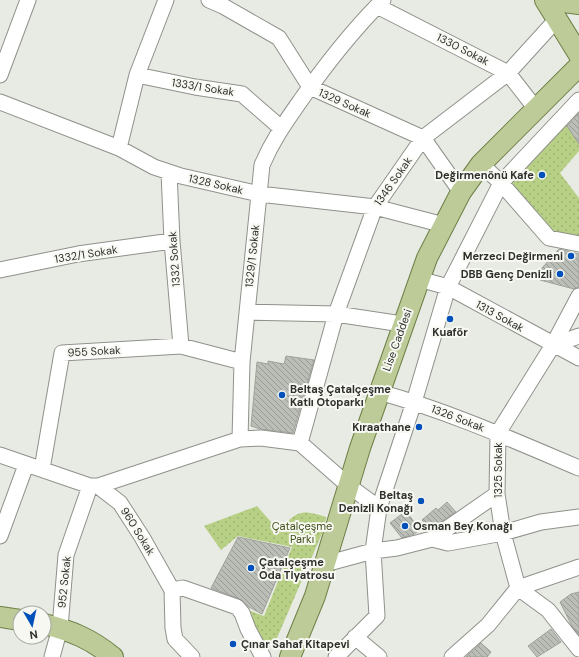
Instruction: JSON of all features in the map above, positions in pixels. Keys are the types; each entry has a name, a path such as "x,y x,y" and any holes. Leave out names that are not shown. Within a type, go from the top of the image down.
{"main road":[{"path":"545,0 579,55"},
{"path":"549,0 579,4"},
{"name":"Lise Caddesi","path":"290,657 315,596 348,486 379,392 402,324 427,258 461,192 481,164 579,66"},
{"path":"0,617 12,619"},
{"path":"52,626 94,642 112,657"}],"street":[{"path":"0,75 28,0"},
{"path":"119,148 137,75 166,0"},
{"name":"1329 Sokak","path":"209,0 225,3 279,38 310,87 423,138"},
{"name":"1329/1 Sokak","path":"240,439 242,362 262,165 281,128 310,87 356,26 380,3"},
{"name":"1330 Sokak","path":"380,3 508,73 536,108"},
{"name":"1346 Sokak","path":"300,444 336,314 375,207 423,138 508,73 557,19"},
{"name":"1333/1 Sokak","path":"137,75 195,87 242,94 281,128"},
{"path":"336,657 377,616 373,551 379,508 414,402 448,287 501,182 579,100"},
{"name":"1328 Sokak","path":"0,102 119,148 154,167 169,172 259,194 375,207 444,225"},
{"path":"423,138 461,192"},
{"path":"481,164 501,182 549,238 579,244"},
{"name":"1332 Sokak","path":"169,172 172,241 181,346"},
{"name":"1332/1 Sokak","path":"0,270 78,254 172,241"},
{"name":"1313 Sokak","path":"419,279 448,287 579,358"},
{"name":"1325 Sokak","path":"518,588 503,533 497,494 498,433 553,345 579,296"},
{"path":"247,312 336,314 402,324"},
{"path":"553,345 579,336"},
{"name":"955 Sokak","path":"42,469 62,353 181,346 242,362"},
{"name":"1326 Sokak","path":"379,392 414,402 498,433 579,468"},
{"path":"94,486 240,439 261,438 300,444 348,486 379,508"},
{"name":"960 Sokak","path":"0,456 94,486 120,503 142,537 172,590"},
{"path":"0,536 26,465"},
{"name":"952 Sokak","path":"52,626 66,555 94,486"},
{"path":"325,564 373,551 397,548 432,539 497,494"},
{"path":"432,539 448,543 503,533 541,522 579,517"},
{"path":"452,657 488,625 518,588 579,567"},
{"path":"192,657 175,639 173,628 172,590 183,588 236,607 242,613 248,629 263,657"},
{"path":"518,588 548,610 579,649"},
{"path":"355,637 379,657"},
{"name":"952 Sokak","path":"52,645 52,657"}],"green space":[{"path":"564,121 579,144 579,151 560,173 579,198 579,236 559,239 509,183"},
{"name":"Çatalçeşme Parkı","path":"257,506 279,531 290,519 300,514 310,513 326,517 324,529 274,645 253,636 248,610 264,616 292,547 238,536 221,550 204,526"}],"building":[{"path":"579,113 579,144 567,126"},
{"name":"DBB Genç Denizli","path":"559,249 579,254 579,287 574,289 540,280 542,268"},
{"name":"Beltaş Çatalçeşme Katlı Otoparkı","path":"286,356 314,360 293,433 260,429 251,426 257,362 268,364 268,361 284,364"},
{"path":"447,502 456,512 430,529 422,520 436,508 438,510"},
{"name":"Osman Bey Konağı","path":"406,511 420,530 414,534 402,538 390,523"},
{"name":"Çatalçeşme Oda Tiyatrosu","path":"238,537 290,548 262,614 249,607 240,599 211,588"},
{"path":"579,592 579,635 572,626 560,602 571,594"},
{"path":"551,629 561,642 537,657 528,646"},
{"path":"481,643 491,652 487,657 466,657"}],"place":[{"name":"Değirmenönü Kafe","path":"542,175"},
{"name":"Merzeci Değirmeni","path":"571,256"},
{"name":"DBB Genç Denizli","path":"560,274"},
{"name":"Kuaför","path":"450,319"},
{"name":"Beltaş Çatalçeşme Katlı Otoparkı","path":"282,395"},
{"name":"Kıraathane","path":"419,427"},
{"name":"Beltaş Denizli Konağı","path":"421,501"},
{"name":"Osman Bey Konağı","path":"405,526"},
{"name":"Çatalçeşme Oda Tiyatrosu","path":"251,568"},
{"name":"Çınar Sahaf Kitapevi","path":"233,644"}]}
